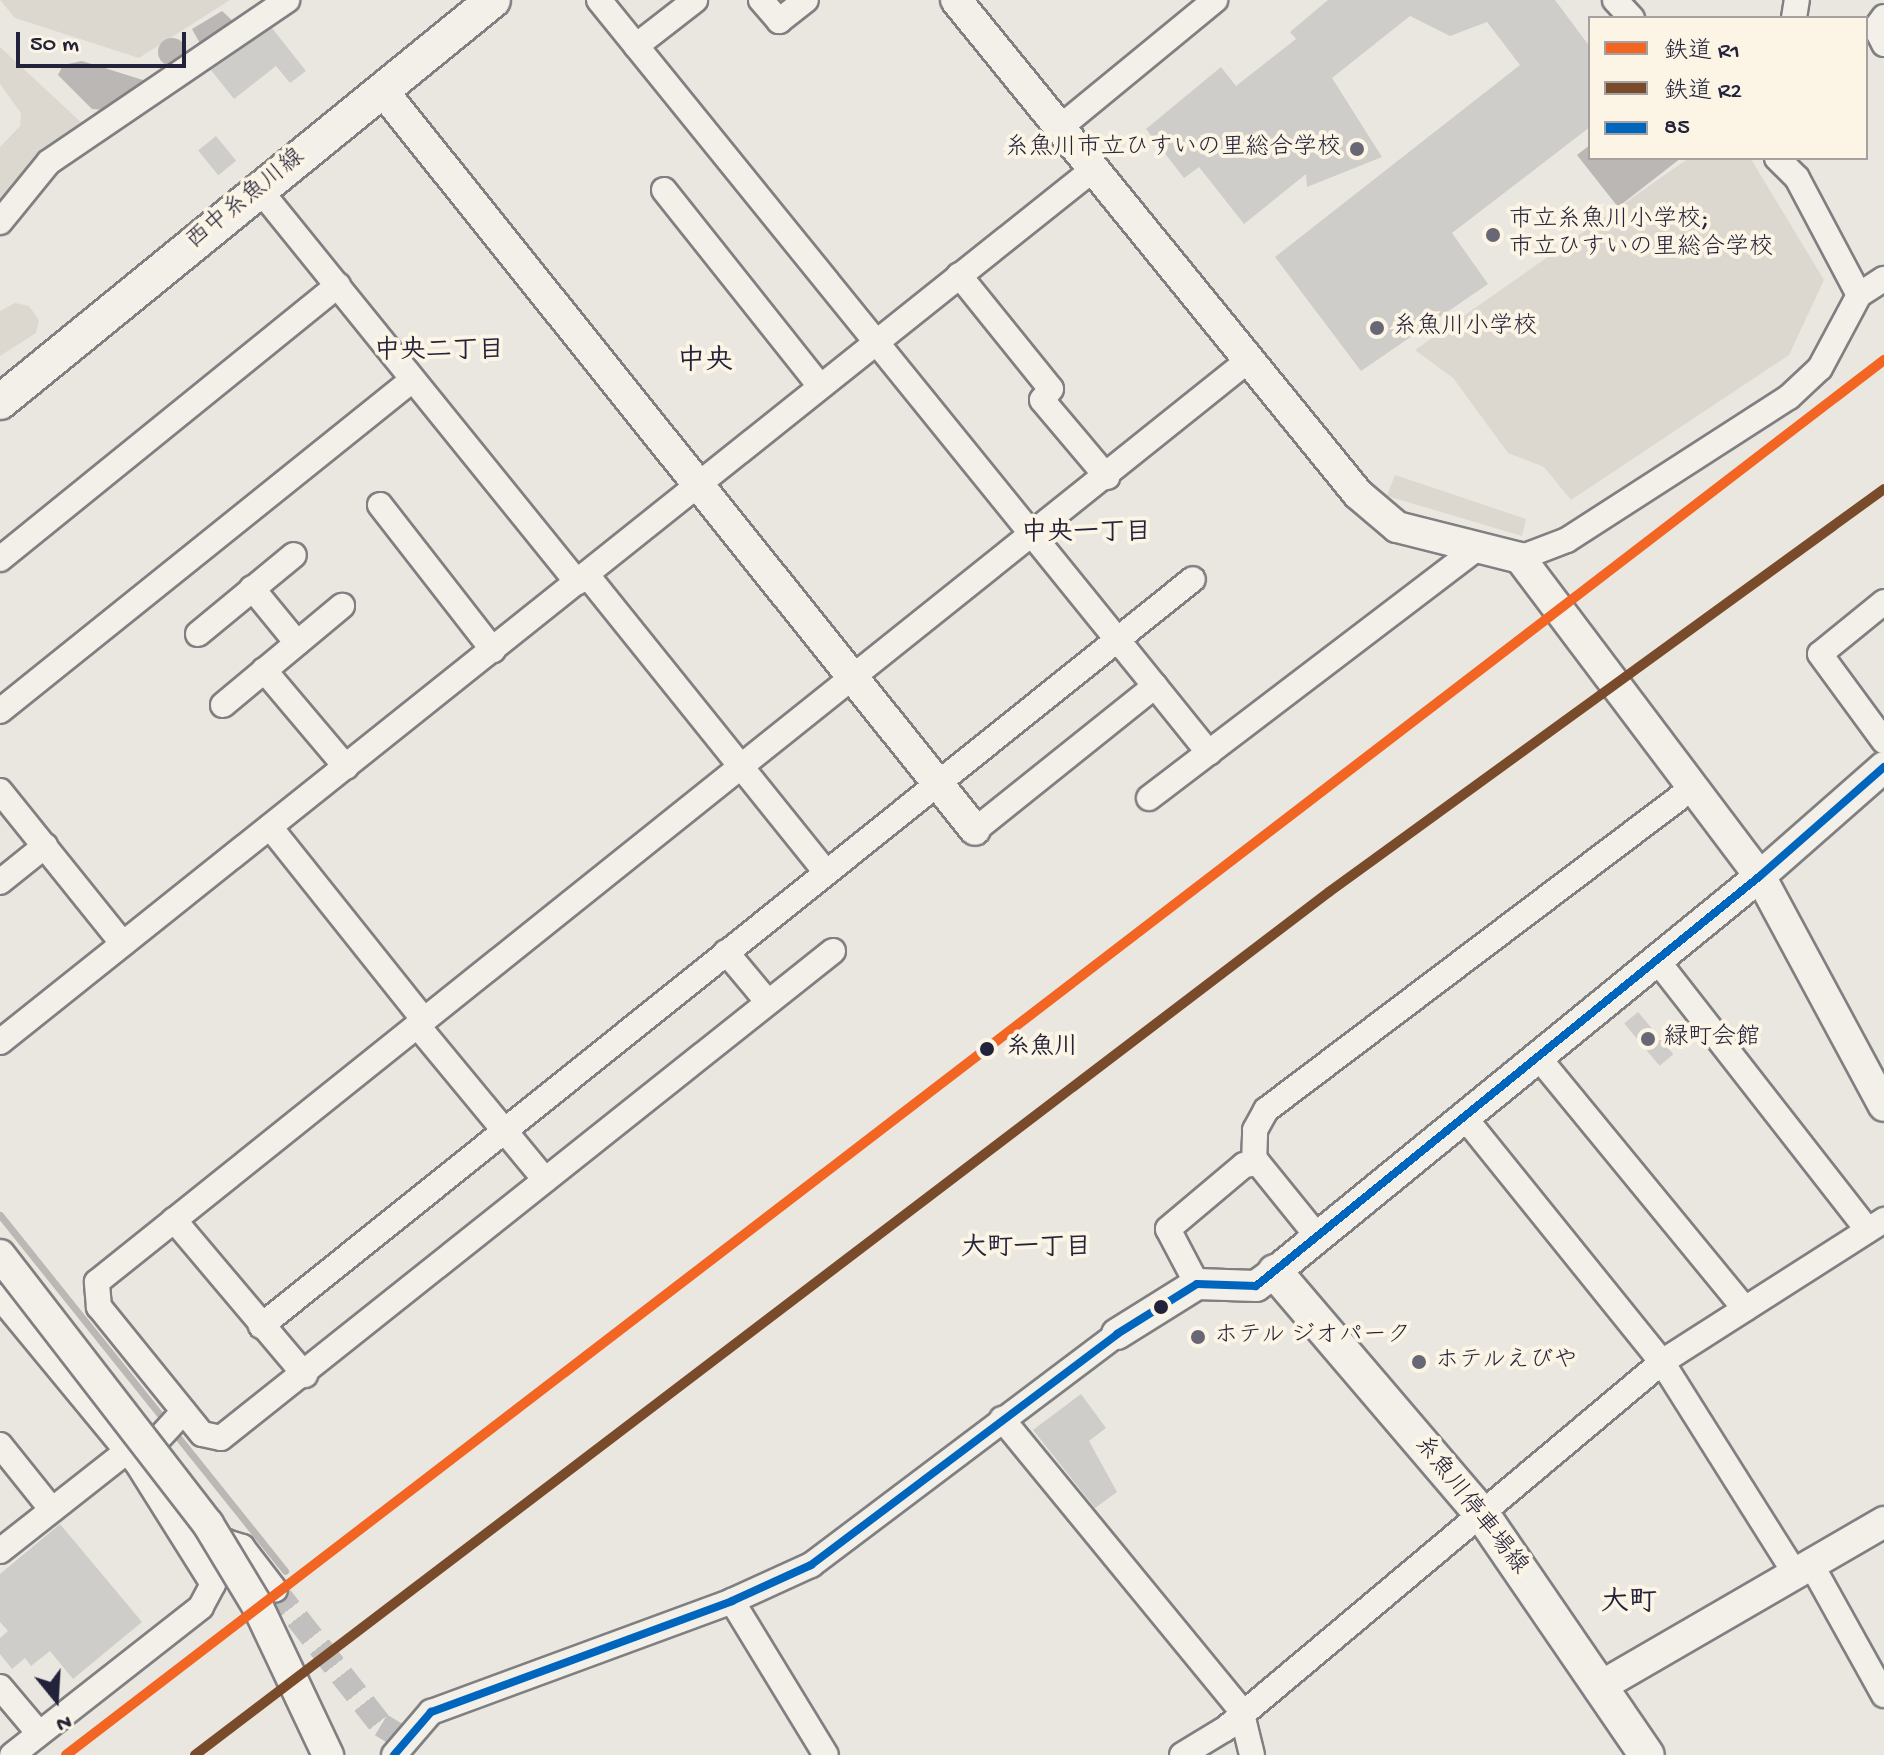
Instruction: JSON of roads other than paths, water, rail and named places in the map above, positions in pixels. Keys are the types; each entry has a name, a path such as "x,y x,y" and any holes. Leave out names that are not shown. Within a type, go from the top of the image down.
{"main road":[{"name":"西中糸魚川線","path":"0,402 493,0"},
{"name":"糸魚川停車場線","path":"1275,1272 1481,1513 1603,1685 1647,1755"}],"street":[{"path":"0,222 49,162 287,0"},
{"path":"599,0 874,342 1037,536 1209,753"},
{"path":"636,46 695,0"},
{"path":"761,0 779,21 806,0"},
{"path":"956,0 1063,125 1381,516 1405,529 1520,558 1567,540 1789,397 1820,368 1859,295 1884,279"},
{"path":"1063,125 1215,0"},
{"path":"1884,17 1876,28 1884,44"},
{"path":"382,90 975,830 1155,686"},
{"path":"1779,160 1797,178 1859,295"},
{"path":"0,1042 493,650 819,385 1096,167"},
{"path":"259,189 412,380 582,578 826,872"},
{"path":"664,190 819,385"},
{"path":"959,275 1051,389 1042,400 1107,477"},
{"path":"0,559 338,285"},
{"path":"833,951 305,1375 221,1438 202,1434 99,1307 97,1282 1037,536 1251,358"},
{"path":"0,711 412,380"},
{"path":"380,505 493,650"},
{"path":"1149,798 1478,547"},
{"path":"198,634 294,555"},
{"path":"1520,558 1760,876 1884,1106"},
{"path":"261,1326 1193,579"},
{"path":"252,588 297,643"},
{"path":"1884,602 1820,654 1884,741"},
{"path":"223,705 342,606"},
{"path":"264,670 346,767"},
{"path":"403,1752 431,1712 732,1601 811,1565 1117,1334 1197,1284 1256,1286 1760,876 1882,772"},
{"path":"1318,1237 1254,1164 1255,1130 1266,1110 1692,788"},
{"path":"0,791 123,944"},
{"path":"270,827 545,1180"},
{"path":"0,882 45,846"},
{"path":"726,952 767,1001"},
{"path":"1182,1755 1225,1729 1241,1710 1662,1362 1876,1225 1656,959"},
{"path":"1538,1057 1745,1309"},
{"path":"1465,1118 1662,1362 1803,1569 1884,1695"},
{"path":"1197,1284 1168,1229 1244,1165 1254,1164"},
{"path":"174,1220 305,1375"},
{"path":"0,1255 200,1512 258,1607 328,1755"},
{"path":"0,1297 132,1457 213,1584 201,1607 37,1731 12,1755"},
{"path":"0,1551 52,1510 132,1457 183,1412"},
{"path":"1002,1419 1241,1710 1252,1755"},
{"path":"0,1445 52,1510"},
{"path":"1603,1685 1884,1522"},
{"path":"200,1560 226,1542 242,1547 275,1590"},
{"path":"732,1601 826,1755"},
{"path":"0,1687 37,1731"}],"waterway":[{"path":"0,1215 285,1571"}],"tunnel":[{"path":"275,1590 381,1725 409,1742"}],"rail line":[{"name":"R1","path":"66,1755 1884,360"},
{"name":"R2","path":"195,1755 1329,892 1884,489"}],"place":[{"name":"糸魚川市立ひすいの里総合学校","path":"1357,149"},
{"name":"市立糸魚川小学校; 市立ひすいの里総合学校","path":"1493,235"},
{"name":"糸魚川小学校","path":"1377,328"},
{"name":"緑町会館","path":"1648,1039"},
{"name":"糸魚川","path":"987,1049"},
{"name":"ホテル ジオパーク","path":"1198,1337"},
{"name":"ホテルえびや","path":"1419,1362"}],"district":[{"name":"中央二丁目","path":"439,353"},
{"name":"中央","path":"705,363"},
{"name":"中央一丁目","path":"1086,535"},
{"name":"大町一丁目","path":"1026,1250"},
{"name":"大町","path":"1629,1604"}]}
